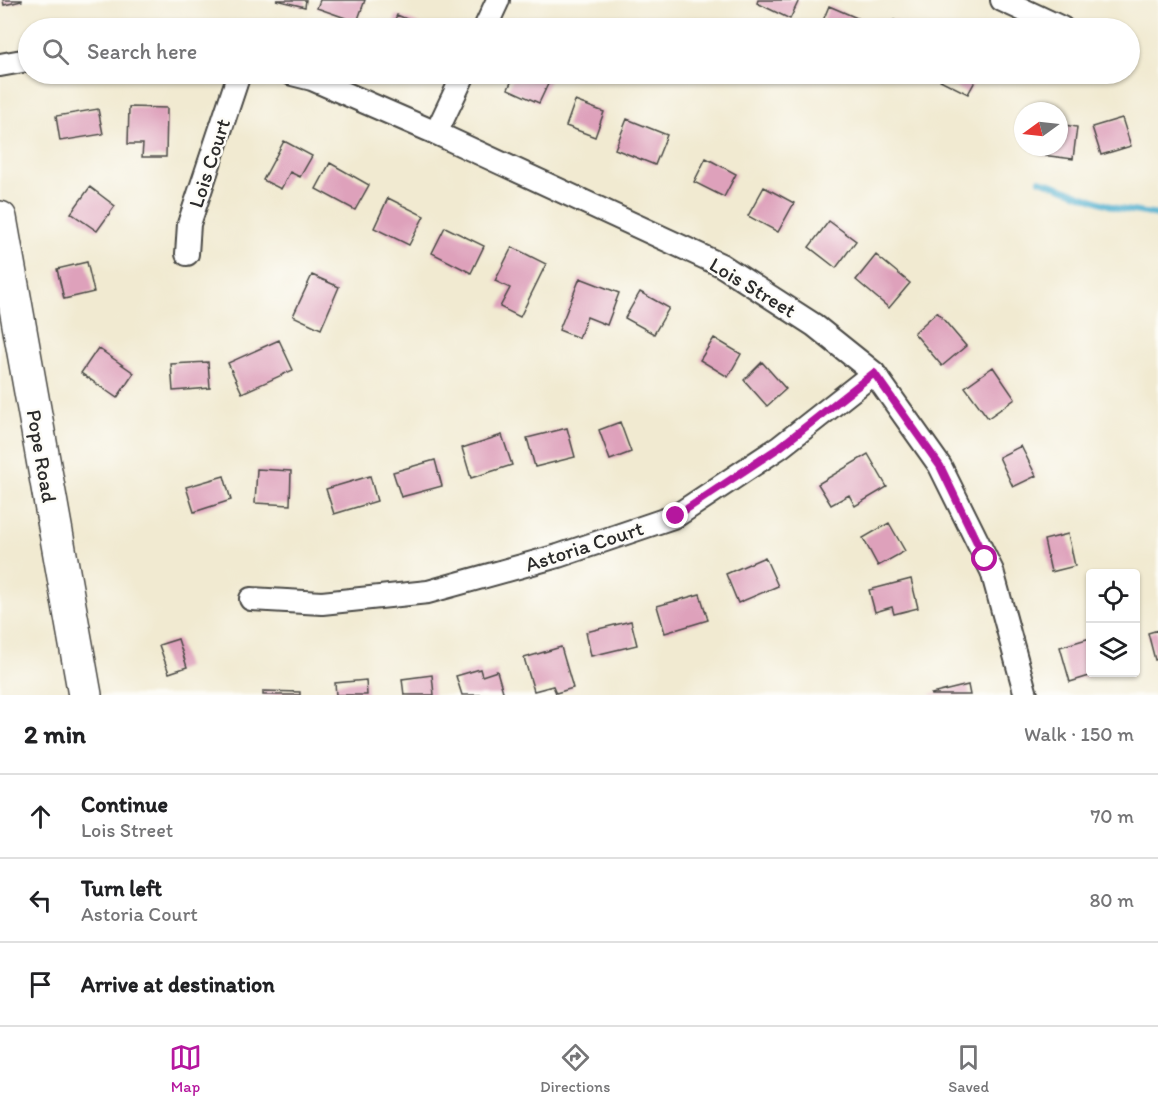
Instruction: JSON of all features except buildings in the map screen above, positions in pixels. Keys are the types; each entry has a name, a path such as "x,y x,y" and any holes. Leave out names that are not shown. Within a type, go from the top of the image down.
{"street":[{"path":"490,18 498,0"},
{"path":"1002,0 1041,18"},
{"path":"0,64 18,61"},
{"name":"Lois Court","path":"187,254 189,224 235,84"},
{"name":"Lois Street","path":"323,84 436,133 721,265 814,325 874,373 940,466 992,571 1026,695"},
{"path":"436,133 459,84"},
{"name":"Pope Road","path":"0,218 85,695"},
{"name":"Astoria Court","path":"251,599 322,603 428,592 558,556 676,516 780,447 874,373"}],"waterway":[{"path":"1040,180 1119,209 1158,215"}],"route":[{"path":"676,516 780,447 874,373 940,466 985,559"}]}
